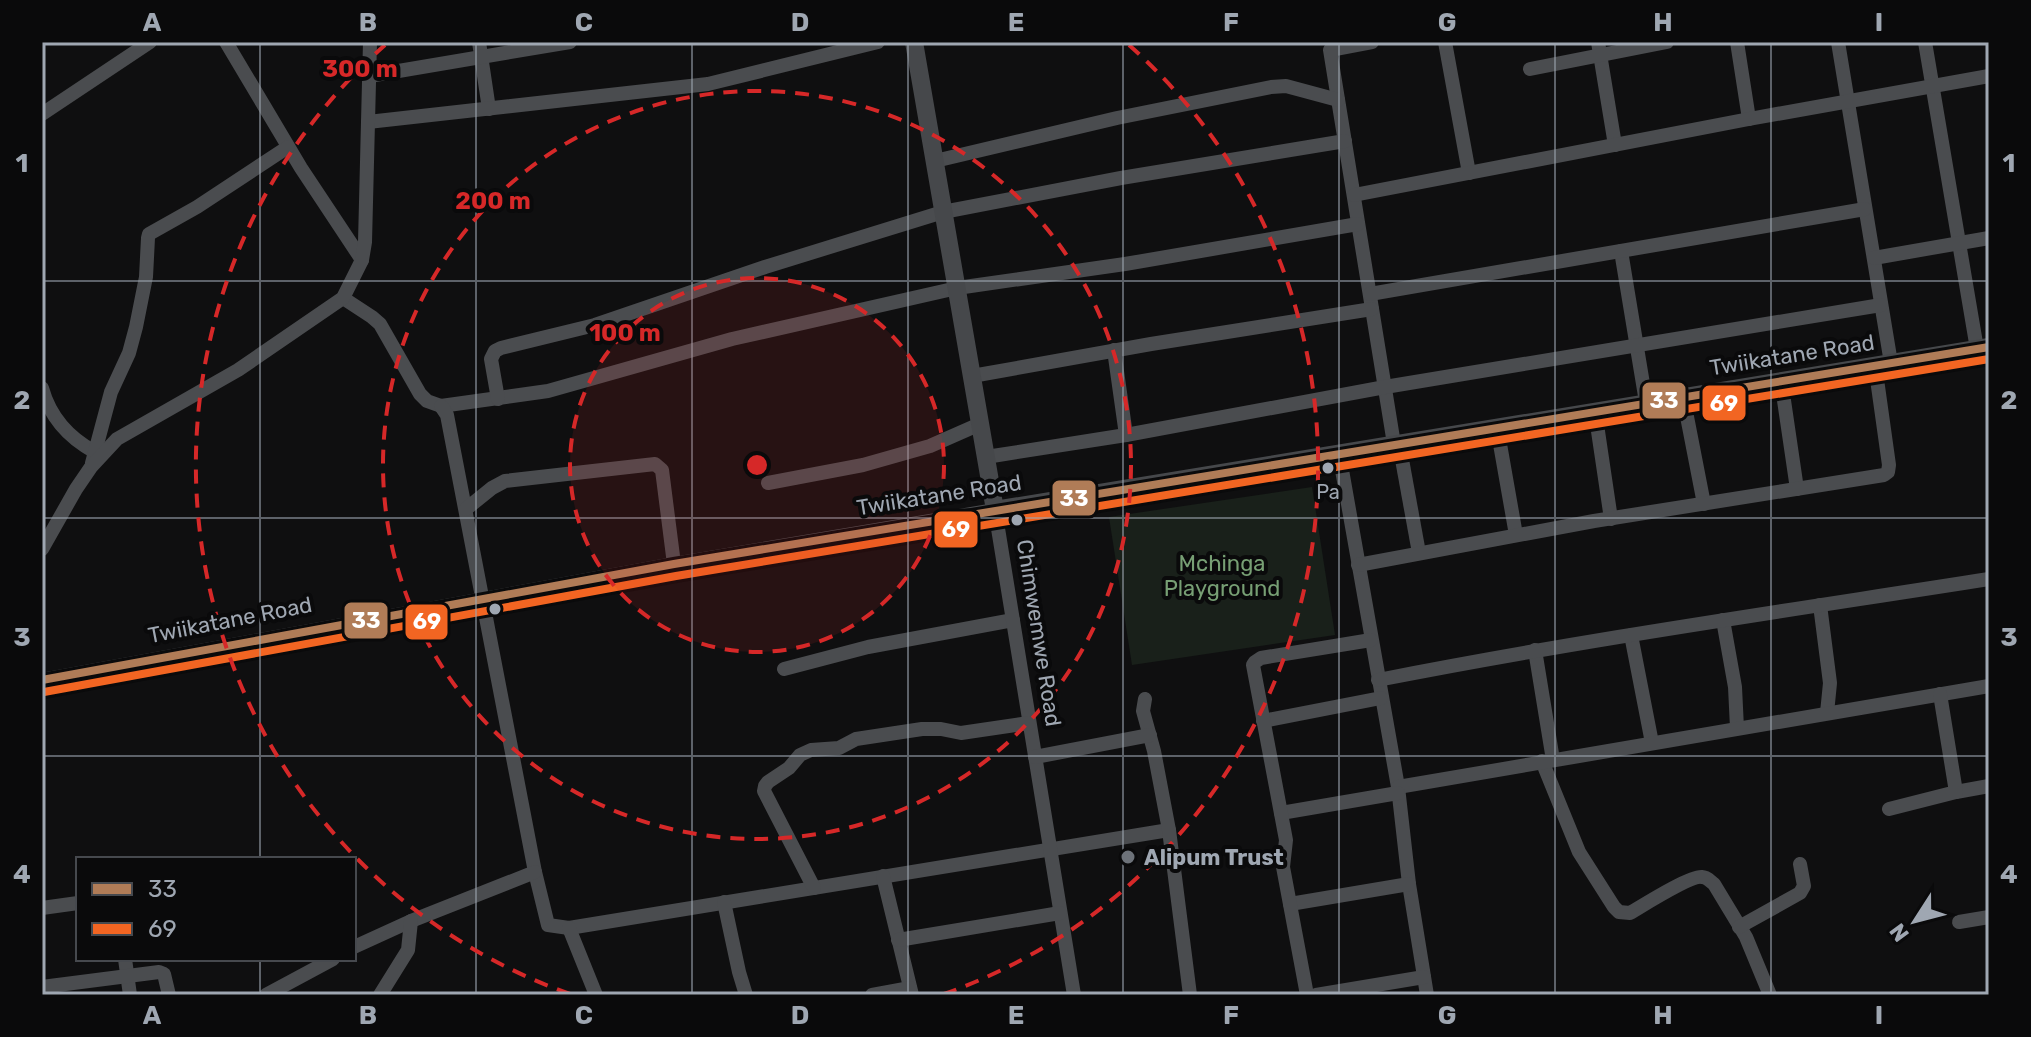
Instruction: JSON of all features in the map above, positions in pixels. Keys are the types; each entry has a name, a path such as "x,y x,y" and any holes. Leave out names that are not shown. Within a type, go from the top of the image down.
{"main road":[{"name":"Chimwemwe Road","path":"914,42 995,510"},
{"name":"Twiikatane Road","path":"995,510 1983,348"}],"street":[{"path":"42,114 150,42"},
{"path":"226,42 288,147 362,260"},
{"path":"93,460 117,439 238,370 343,298 362,260 367,223 370,42"},
{"path":"369,76 480,49 570,42"},
{"path":"368,122 708,84 878,42"},
{"path":"1372,42 1330,46 1385,387 1419,553"},
{"path":"1445,42 1469,173"},
{"path":"1530,69 1599,49 1667,42"},
{"path":"1737,42 1749,119"},
{"path":"1358,565 1516,535 1881,476 1888,472 1881,305 1838,42"},
{"path":"1925,42 1958,244 1983,348"},
{"path":"480,49 489,109"},
{"path":"1599,49 1615,145"},
{"path":"1354,195 1989,76"},
{"path":"935,161 1117,118 1271,87 1286,86 1338,100"},
{"path":"498,399 491,359 495,351 501,348 608,321 765,267 943,212 1121,178 1345,141"},
{"path":"42,549 93,460 111,392 129,353 136,327 146,277 149,234 197,207 288,147"},
{"path":"972,376 1371,302 1621,251 1865,209"},
{"path":"343,298 380,324 420,394 427,401 441,406 573,386 732,339 957,288 1125,264 1358,224"},
{"path":"1874,258 1989,238"},
{"path":"1621,251 1646,402"},
{"path":"986,457 1637,344 1881,305"},
{"path":"1114,350 1126,435"},
{"path":"1781,380 1797,489"},
{"path":"42,388 47,406 56,420 86,447 93,460"},
{"path":"1683,396 1704,504"},
{"path":"441,406 447,415 547,924 569,928 1169,830"},
{"path":"1595,411 1611,519"},
{"path":"768,483 863,465 930,446 980,424"},
{"path":"1497,427 1516,535"},
{"path":"1339,453 1398,790 1427,995"},
{"path":"466,509 505,481 655,464 662,470 674,564"},
{"name":"Twiikatane Road","path":"42,680 482,598 995,510"},
{"name":"Chimwemwe Road","path":"995,510 1074,995"},
{"path":"1378,680 1535,650 1989,579"},
{"path":"1820,605 1830,683 1827,713"},
{"path":"784,669 855,649 1013,620"},
{"path":"1723,620 1735,687 1737,728"},
{"path":"1631,635 1652,743"},
{"path":"1307,995 1283,867 1286,840 1253,670 1257,660 1371,640"},
{"path":"1535,650 1548,761 1579,852 1619,912 1630,913 1690,879 1702,877 1714,884 1739,927 1770,995"},
{"path":"1281,813 1548,761 1989,686"},
{"path":"1940,694 1956,792"},
{"path":"1263,721 1381,698"},
{"path":"1145,699 1143,711 1169,830 1190,995"},
{"path":"814,888 764,791 768,782 789,768 800,755 811,750 839,748 856,739 908,731 932,728 961,733 1029,723"},
{"path":"1035,757 1150,735"},
{"path":"1889,809 1989,786"},
{"path":"1739,927 1800,893 1804,886 1800,864"},
{"path":"356,946 535,872"},
{"path":"872,995 911,992 883,876"},
{"path":"1290,904 1409,884"},
{"path":"724,902 746,995"},
{"path":"42,908 76,903"},
{"path":"898,940 1060,913"},
{"path":"1959,922 1989,917"},
{"path":"380,995 408,950 411,921"},
{"path":"569,928 596,995"},
{"path":"125,961 130,995"},
{"path":"266,995 329,961"},
{"path":"42,987 163,973 169,995"},
{"path":"1316,995 1424,977"}],"green space":[{"name":"Mchinga Playground","path":"1312,487 1335,635 1132,665 1109,517"}],"transit line":[{"name":"33","path":"42,680 674,564 1989,347"},
{"name":"69","path":"44,692 676,576 1989,359"}],"place":[{"name":"Pa","path":"1328,468"},
{"name":"Alipum Trust","path":"1128,857"}]}
